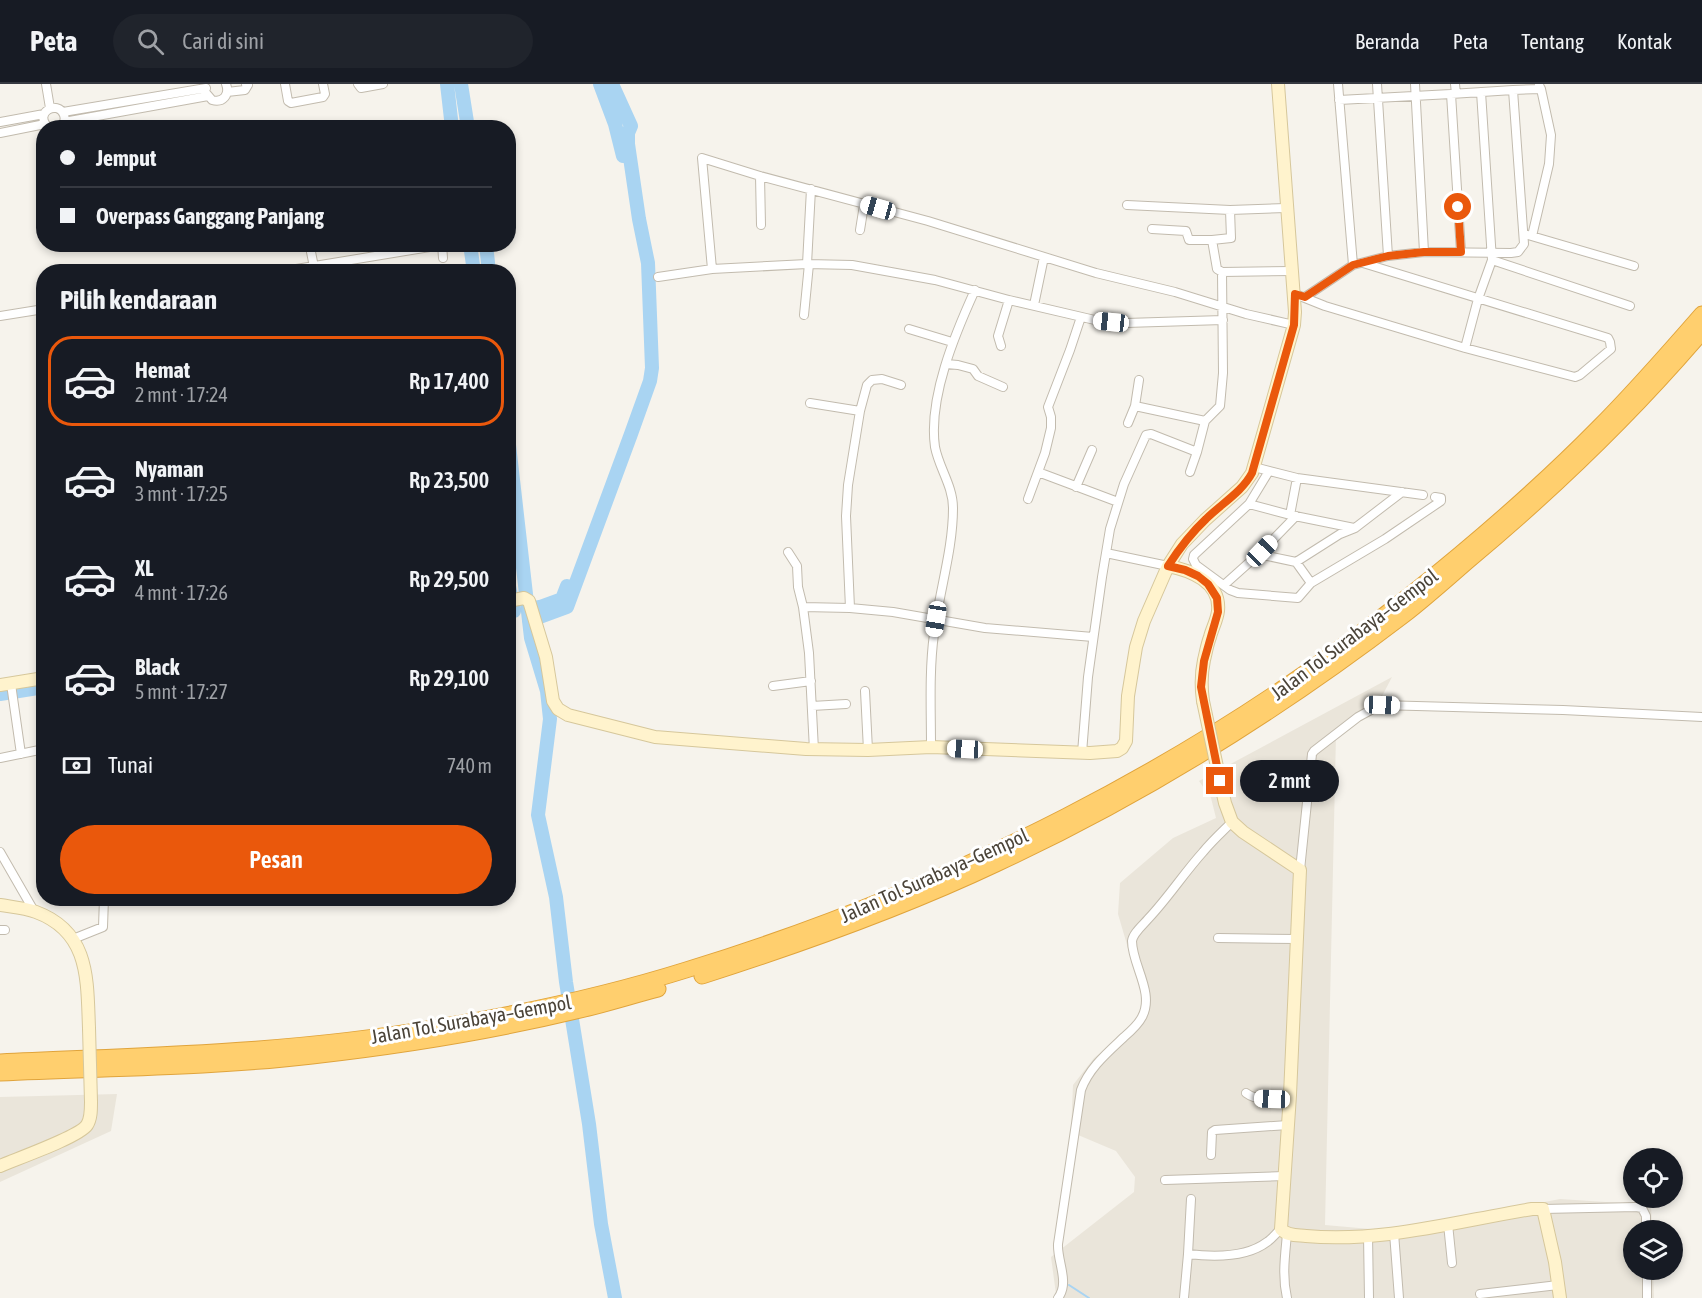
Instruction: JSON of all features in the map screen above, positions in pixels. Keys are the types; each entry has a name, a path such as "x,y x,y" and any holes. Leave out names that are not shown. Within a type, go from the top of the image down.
{"highway":[{"name":"Jalan Tol Surabaya–Gempol","path":"0,1062 238,1052 360,1039 570,1007 848,915 921,886 1085,806 1143,774 1240,717 1334,652 1408,597 1537,486 1595,431 1702,314"},
{"name":"Jalan Tol Surabaya–Gempol","path":"0,1073 218,1064 310,1057 443,1038 694,979 795,946 888,911 995,865 1082,822 1235,733 1312,682 1405,614 1568,474 1676,363 1702,332"}],"street":[{"path":"44,120 47,111 46,84"},
{"path":"0,122 55,107 62,120 207,89 216,101 225,97 226,86 245,90 248,84"},
{"path":"285,84 288,101 291,103 323,97 325,94 323,84"},
{"path":"358,84 361,88 383,84"},
{"path":"516,600 524,598 527,600 535,620 546,657 553,701 558,709 563,713 655,737 814,750 931,747 1082,753 1117,751 1125,745 1128,696 1136,647 1144,621 1168,566 1182,544 1248,481 1294,325 1300,296 1292,271 1278,84"},
{"path":"1338,84 1353,265"},
{"path":"1377,84 1388,256"},
{"path":"1415,84 1424,252"},
{"path":"1339,100 1540,86 1551,135 1550,164 1532,236"},
{"path":"1492,256 1518,252 1524,244 1516,88"},
{"path":"1465,348 1492,256 1486,89"},
{"path":"1454,91 1461,252"},
{"path":"0,132 36,127"},
{"path":"712,269 702,158 928,221 1096,273 1294,325"},
{"path":"760,176 761,225"},
{"path":"804,315 811,189"},
{"path":"860,230 864,205"},
{"path":"1126,205 1230,210 1286,208"},
{"path":"1152,229 1186,231 1189,240 1231,238 1230,210"},
{"path":"1522,233 1634,266"},
{"path":"1212,240 1217,269 1222,272 1292,271"},
{"path":"311,252 313,264"},
{"path":"336,264 403,252"},
{"path":"443,252 443,258"},
{"path":"1300,296 1353,265 1388,256 1424,252 1461,252 1492,256 1630,306"},
{"path":"1034,305 1044,257"},
{"path":"1300,296 1325,306 1465,348 1575,377 1611,349 1611,342 1608,338 1363,263"},
{"path":"658,277 712,269 836,264 887,270 1099,321 1126,323 1223,320"},
{"path":"1190,472 1205,421 1220,406 1223,373 1222,272"},
{"path":"931,747 931,667 953,508 934,438 937,405 952,342 975,290"},
{"path":"1001,346 998,336 1010,300"},
{"path":"0,316 36,310"},
{"path":"1028,499 1045,453 1051,428 1048,407 1081,317"},
{"path":"909,329 952,342"},
{"path":"946,364 958,364 973,369 978,376 1003,387"},
{"path":"850,608 846,516 848,485 860,411 867,385 872,380 882,379 901,385"},
{"path":"1128,423 1136,406 1139,380"},
{"path":"810,403 860,411"},
{"path":"1136,406 1205,421"},
{"path":"1082,753 1093,637 1110,529 1118,502 1146,435 1150,434 1197,452"},
{"path":"1077,487 1092,450"},
{"path":"1254,467 1297,478 1423,495"},
{"path":"1269,471 1249,504 1194,555 1196,565 1230,590 1238,593 1298,598 1311,583 1385,539 1441,501 1441,498 1435,496"},
{"path":"1038,472 1118,502"},
{"path":"1224,585 1258,554 1293,515 1297,478"},
{"path":"1296,562 1340,534 1355,528 1402,492"},
{"path":"1249,504 1355,528"},
{"path":"788,552 797,566 798,587 803,607 811,681 814,750"},
{"path":"1106,553 1185,570 1208,584 1217,598 1218,612 1201,675 1203,701 1225,803 1232,822 1243,832 1300,870"},
{"path":"1258,554 1296,562 1311,583"},
{"path":"803,607 893,612 985,628 1093,637"},
{"path":"21,754 9,687 36,680"},
{"path":"773,686 811,681"},
{"path":"865,692 868,750"},
{"path":"812,706 846,704"},
{"path":"1287,1298 1281,1177 1288,1125 1281,1099 1287,939 1300,870 1311,757 1314,751 1358,717 1380,705 1563,710 1702,717"},
{"path":"0,758 36,751"},
{"path":"1058,1298 1064,1286 1058,1244 1080,1090 1092,1070 1136,1026 1145,1010 1146,1002 1133,945 1134,935 1203,852 1232,822"},
{"path":"0,852 34,911"},
{"path":"0,905 34,911 56,921 73,939 80,953 86,969 91,1102 90,1116 85,1128 70,1137 0,1166"},
{"path":"73,939 103,927 104,906"},
{"path":"1218,938 1287,939"},
{"path":"1246,1093 1252,1098 1281,1099"},
{"path":"1211,1155 1212,1132 1215,1130 1288,1125"},
{"path":"1165,1180 1281,1177"},
{"path":"1185,1298 1191,1199"},
{"path":"1188,1252 1207,1256 1248,1251 1284,1231 1336,1237 1394,1233 1532,1209 1636,1207 1642,1208 1646,1220"},
{"path":"1480,1294 1559,1292 1543,1209"},
{"path":"1448,1224 1452,1263"},
{"path":"1394,1233 1399,1298"},
{"path":"1368,1235 1369,1298"},
{"path":"1647,1280 1647,1298"}],"shaded area":[{"path":"1392,677 1378,704 1336,735 1325,1225 1393,1231 1560,1199 1623,1203 1623,1208 1651,1208 1652,1220 1623,1220 1623,1280 1653,1280 1654,1298 1060,1298 1056,1294 1051,1257 1134,1192 1135,1177 1116,1151 1071,1132 1073,1085 1094,1058 1131,1029 1144,1003 1118,914 1120,883 1173,838 1216,818 1211,798 1199,781"},
{"path":"117,1094 111,1131 0,1182 0,1097"}],"waterway":[{"path":"447,84 451,120"},
{"path":"461,84 467,120"},
{"path":"600,84 615,124 623,156"},
{"path":"529,621 567,607 650,381 652,368 648,263 628,144 628,133 631,126 612,84"},
{"path":"471,252 473,264"},
{"path":"487,252 488,264"},
{"path":"516,506 531,638 547,691 550,719 538,815 556,897 601,1224 615,1298"},
{"path":"534,608 562,599 567,586"},
{"path":"0,694 36,688"},
{"path":"1069,1285 1089,1298"}],"route":[{"path":"1220,781 1201,687 1204,661 1218,612 1217,598 1214,590 1198,576 1168,566 1182,544 1248,481 1252,473 1294,325 1295,294 1305,297 1353,265 1388,256 1424,252 1461,252 1458,207"}]}
